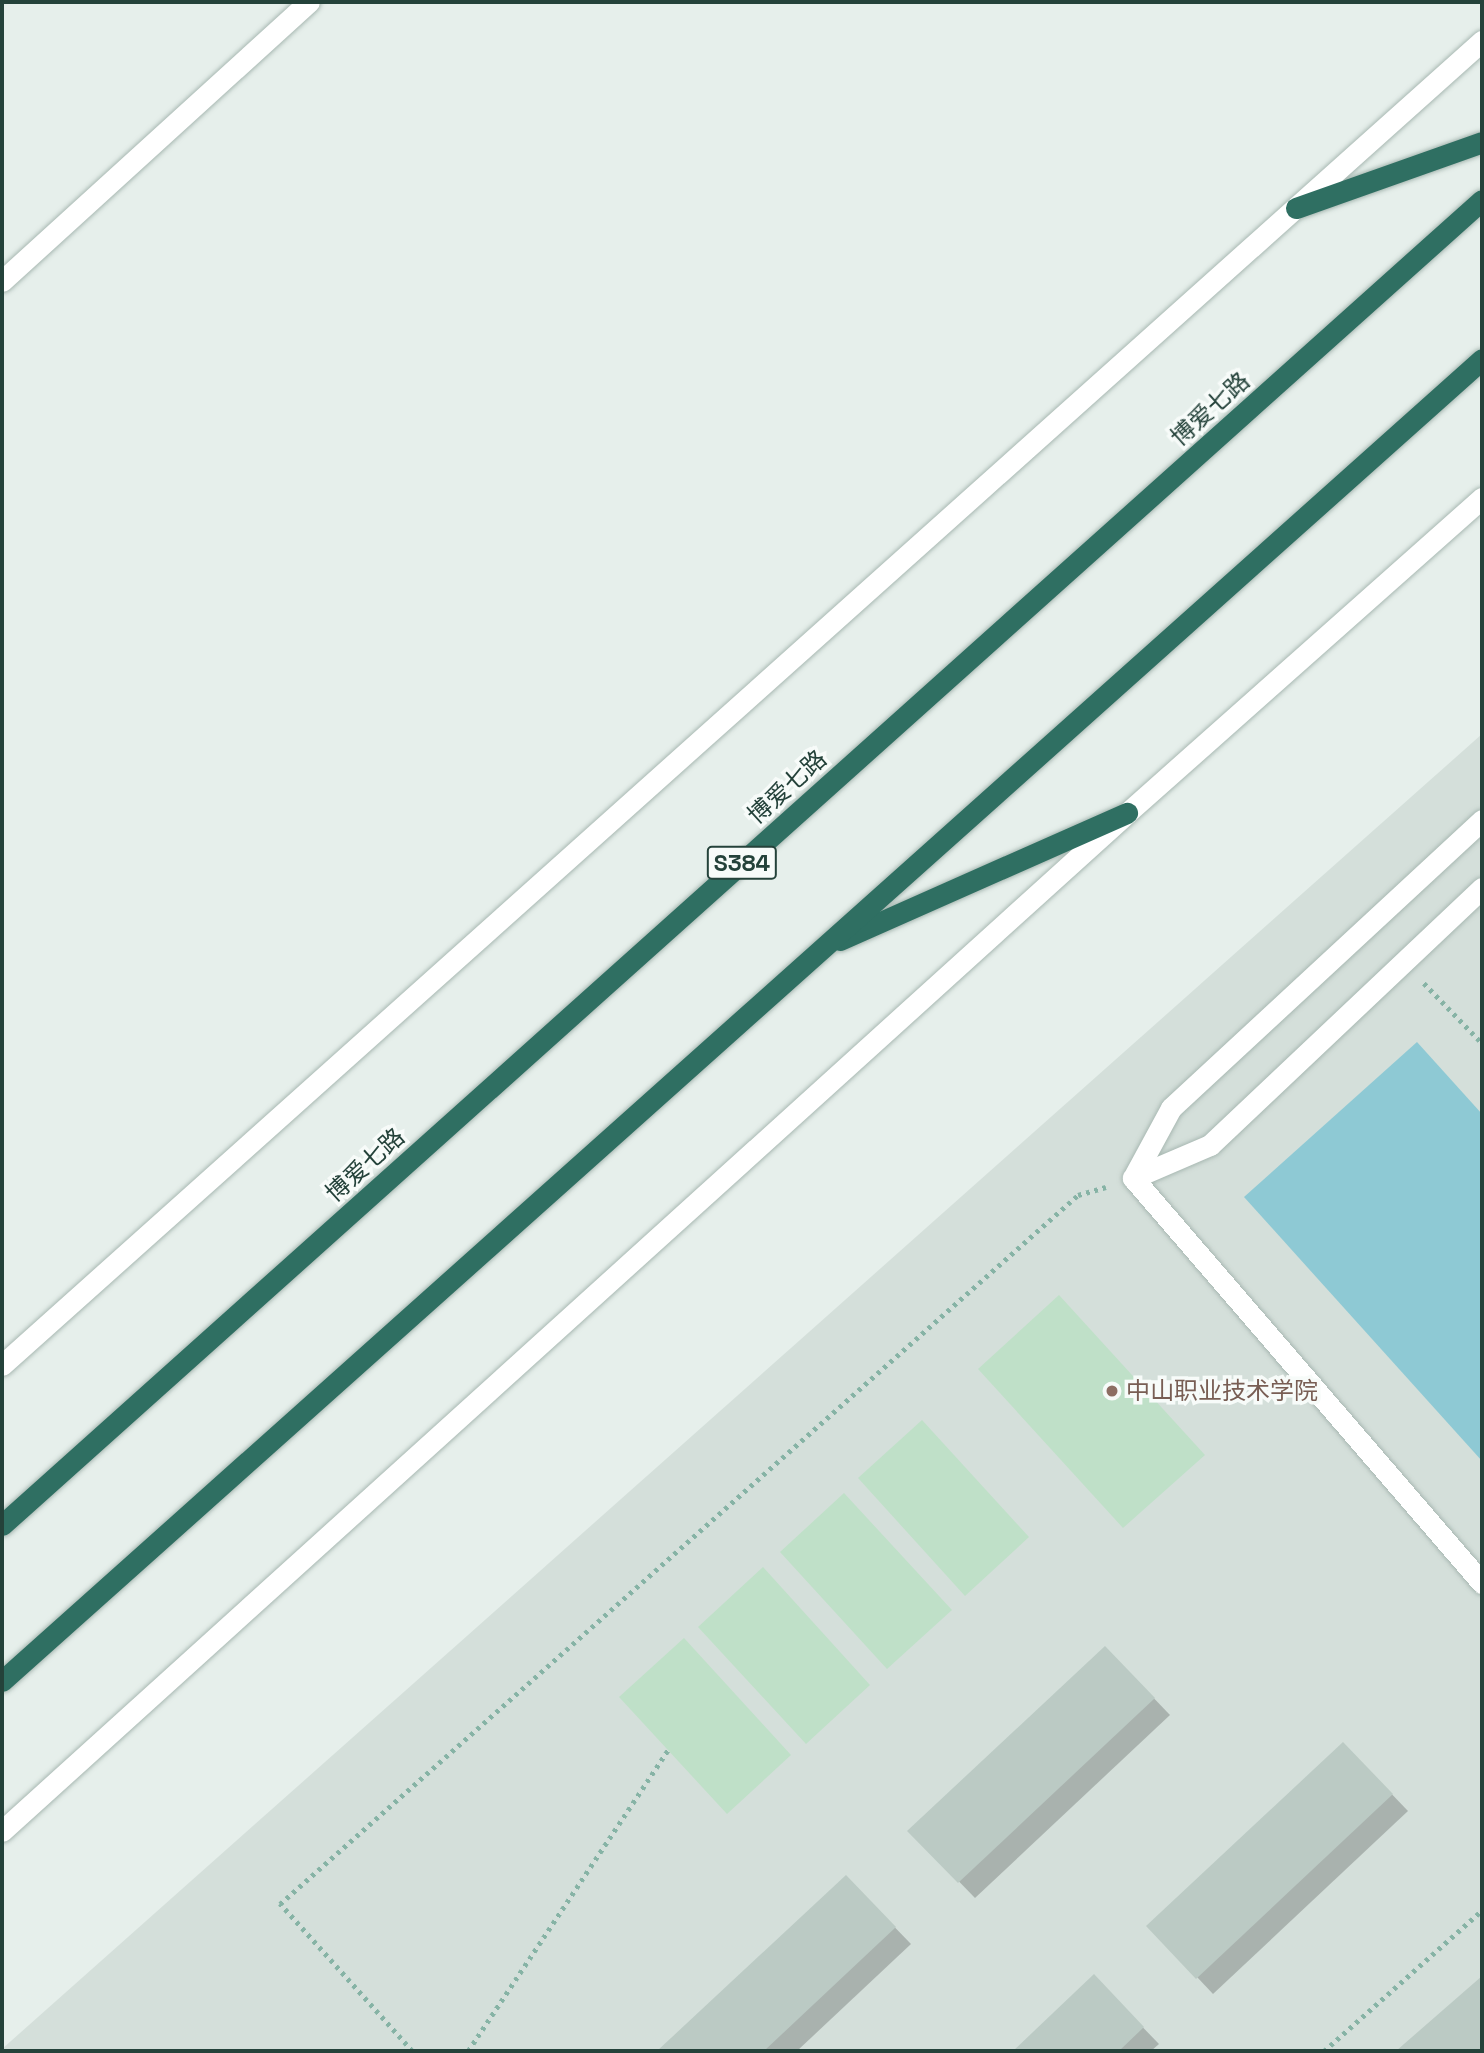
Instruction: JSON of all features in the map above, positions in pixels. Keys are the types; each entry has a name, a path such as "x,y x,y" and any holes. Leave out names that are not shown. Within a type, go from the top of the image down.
{"highway":[{"path":"1296,208 1482,142"},
{"name":"博爱七路","path":"2,1525 1482,200"},
{"path":"2,1681 1482,359"},
{"path":"822,948 1127,813"}],"street":[{"path":"2,281 309,2"},
{"path":"2,1365 1482,41"},
{"path":"2,1831 1127,813 1482,498"},
{"path":"1133,1178 1171,1108 1482,820"},
{"path":"1133,1178 1210,1144 1482,888"},
{"path":"1133,1178 1482,1583"}],"path":[{"path":"1404,962 1482,1043"},
{"path":"412,2051 280,1904 1078,1195 1133,1178"},
{"path":"468,2051 668,1750"},
{"path":"1324,2051 1482,1910"}],"shaded area":[{"name":"中山职业技术学院","path":"1482,734 1482,2051 2,2051 2,2049"}],"green space":[{"path":"1059,1295 1205,1455 1123,1528 978,1369"},
{"path":"922,1420 1029,1537 965,1596 858,1478"},
{"path":"844,1493 952,1610 887,1669 780,1552"},
{"path":"763,1567 870,1685 806,1744 698,1627"},
{"path":"684,1638 791,1755 727,1814 619,1697"}],"water":[{"path":"1417,1042 1482,1114 1482,1461 1244,1197"}],"building":[{"path":"1105,1646 1155,1698 958,1883 907,1831"},
{"path":"1343,1742 1393,1794 1196,1979 1146,1926"},
{"path":"846,1875 896,1927 764,2051 657,2051"},
{"path":"1094,1974 1144,2027 1119,2051 1013,2051"},
{"path":"1482,1976 1482,2051 1396,2051"}],"place":[{"name":"中山职业技术学院","path":"1112,1391"}]}
